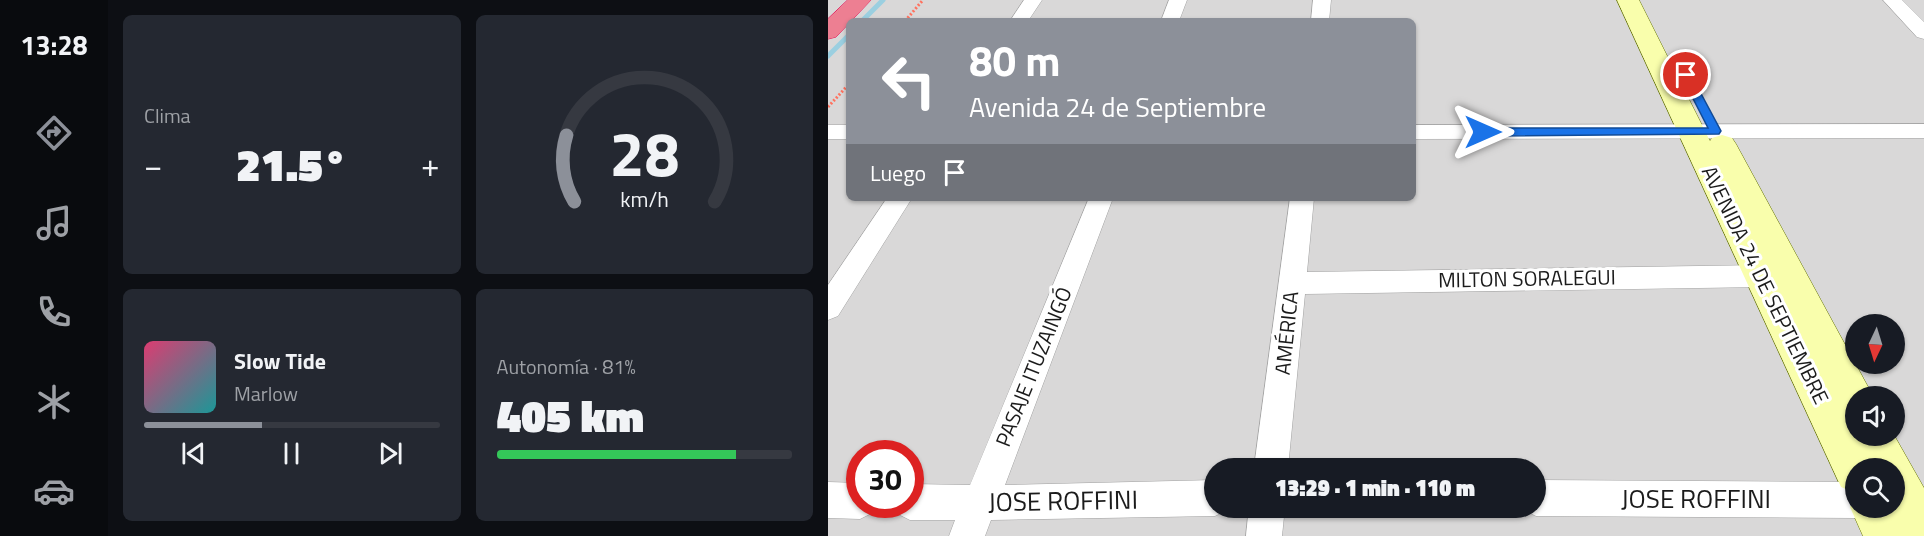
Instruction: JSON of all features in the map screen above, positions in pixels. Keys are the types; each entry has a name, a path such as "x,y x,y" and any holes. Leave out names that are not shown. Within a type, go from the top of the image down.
{"highway":[{"path":"828,32 860,0"}],"street":[{"path":"1021,18 1033,0"},
{"path":"1171,18 1178,0"},
{"path":"1320,18 1322,0"},
{"name":"AVENIDA 24 DE SEPTIEMBRE","path":"1628,0 1848,386"},
{"name":"AVENIDA 24 DE SEPTIEMBRE","path":"1646,0 1762,276 1849,458"},
{"path":"1892,0 1924,33"},
{"path":"1416,132 1924,131"},
{"path":"828,132 846,132"},
{"path":"828,308 898,201"},
{"name":"PASAJE ITUZAINGÓ","path":"967,536 1100,201"},
{"name":"AMÉRICA","path":"1272,458 1302,201"},
{"name":"MILTON SORALEGUI","path":"1293,283 1762,276"},
{"name":"JOSE ROFFINI","path":"924,502 1204,498"},
{"name":"JOSE ROFFINI","path":"1546,498 1845,500"},
{"path":"828,500 846,501"},
{"path":"1264,536 1266,518"}],"path":[{"path":"907,18 923,0"},
{"path":"828,107 846,87"}],"shaded area":[{"path":"828,0 1924,0 1924,536 828,536"}],"waterway":[{"path":"865,18 883,0"},
{"path":"828,56 846,38"}],"route":[{"path":"1483,132 1715,131 1686,75"}]}
